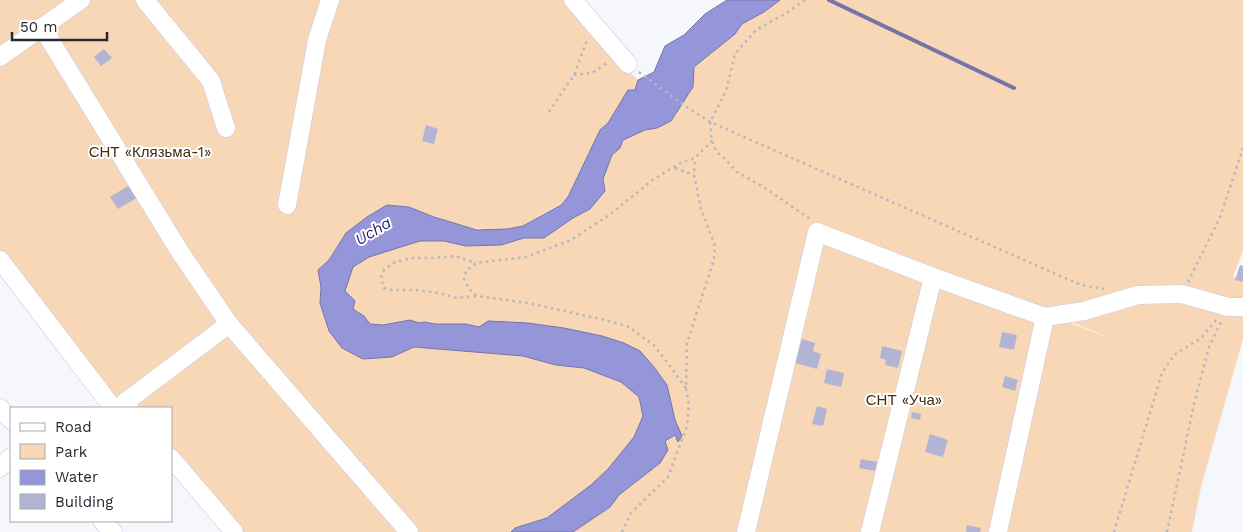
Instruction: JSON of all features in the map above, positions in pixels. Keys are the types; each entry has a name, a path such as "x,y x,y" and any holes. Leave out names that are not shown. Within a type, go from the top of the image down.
{"street":[{"path":"0,57 81,0"},
{"path":"145,0 212,81 226,128"},
{"path":"287,205 317,40 330,0"},
{"path":"573,0 623,60"},
{"path":"42,27 180,252 228,324 409,532"},
{"path":"746,532 817,232 932,277 1045,317 1084,311 1138,295 1182,294 1235,307"},
{"path":"0,260 121,407 228,324"},
{"path":"870,532 932,277"},
{"path":"998,532 1045,317"},
{"path":"0,408 10,419"},
{"path":"0,468 10,458"},
{"path":"172,459 234,532"},
{"path":"103,522 113,532"}],"path":[{"path":"805,0 756,30 736,54 726,91 710,122 712,141 716,151 737,172 765,188 813,221 817,232"},
{"path":"550,112 574,75 593,25"},
{"path":"574,75 592,73 623,60 710,122 1081,285 1110,290"},
{"path":"686,388 655,346 627,326 528,303 477,296 456,298 417,290 392,290 384,288 381,278 384,270 393,263 411,258 454,256 476,263 526,258 571,240 609,215 654,179 682,162 695,158 712,141"},
{"path":"1182,294 1220,218 1243,148"},
{"path":"622,532 631,513 668,476 687,426 689,406 686,388 686,343 714,259 715,246 701,209 694,175 695,158"},
{"path":"674,168 694,175"},
{"path":"476,263 466,271 464,278 469,290 477,296"},
{"path":"1114,532 1162,373 1174,355 1201,338 1235,307"},
{"path":"1167,532 1194,404 1209,347 1235,307"}],"green space":[{"name":"СНТ «Клязьма-1»","path":"0,0 567,0 615,58 638,80 636,90 628,91 608,123 600,130 568,197 559,205 522,226 494,230 480,229 450,222 409,207 346,233 329,260 318,270 321,287 320,303 392,357 414,347 523,355 556,365 583,368 621,382 639,397 643,416 634,437 608,469 591,485 547,518 515,528 511,532 235,532 172,464 172,407 120,407 0,271"},
{"name":"СНТ «Уча»","path":"780,0 1243,0 1243,251 1233,277 1243,280 1243,339 1201,487 1192,532 573,532 610,507 619,495 660,463 665,441 675,435 678,441 682,436 675,420 667,385 640,351 624,343 602,336 479,327 466,324 419,323 410,320 383,325 370,324 364,316 353,309 345,291 353,267 368,257 420,241 444,241 466,246 501,245 524,238 544,238 590,209 605,191 603,179 612,155 620,148 623,140 671,121 693,87 694,68 735,34 742,24 764,12","holes":["894,254 1010,297 1107,337"]}],"water":[{"name":"Ucha","path":"727,0 780,0 764,12 742,24 735,34 694,67 693,87 671,121 623,140 620,148 612,155 603,179 605,191 590,209 544,238 524,238 501,245 466,246 444,241 420,241 369,257 353,267 345,291 355,301 353,309 364,316 370,324 383,325 410,320 419,323 466,324 479,327 488,321 528,323 564,328 602,336 624,343 640,351 667,385 675,420 682,436 678,442 675,435 665,441 668,450 660,463 619,495 610,507 573,532 511,532 515,528 547,518 591,485 608,469 634,437 643,416 639,397 621,382 584,368 556,365 523,356 414,347 392,357 363,359 342,348 329,331 320,303 321,287 318,270 329,260 346,233 387,205 409,207 477,230 508,229 523,226 561,205 568,197 600,130 608,123 628,90 635,90 638,80 654,72 665,46 684,35 705,14"}],"building":[{"path":"104,49 112,58 101,66 94,57"},
{"path":"426,125 438,129 434,144 422,141"},
{"path":"133,183 140,196 118,209 110,197"},
{"path":"1240,265 1243,266 1243,282 1235,280"},
{"path":"1002,332 1017,335 1014,350 999,347"},
{"path":"802,339 815,343 813,351 821,354 817,369 795,363"},
{"path":"882,346 902,351 898,368 885,365 886,360 880,358"},
{"path":"827,369 844,373 841,387 824,383"},
{"path":"1005,376 1018,380 1015,391 1002,387"},
{"path":"817,406 827,409 823,426 812,424"},
{"path":"912,412 921,414 920,420 911,418"},
{"path":"930,434 948,440 943,457 925,452"},
{"path":"861,459 877,462 875,471 859,468"},
{"path":"967,525 981,528 980,532 966,532"}],"waterway":[{"path":"829,0 1014,88"}]}
